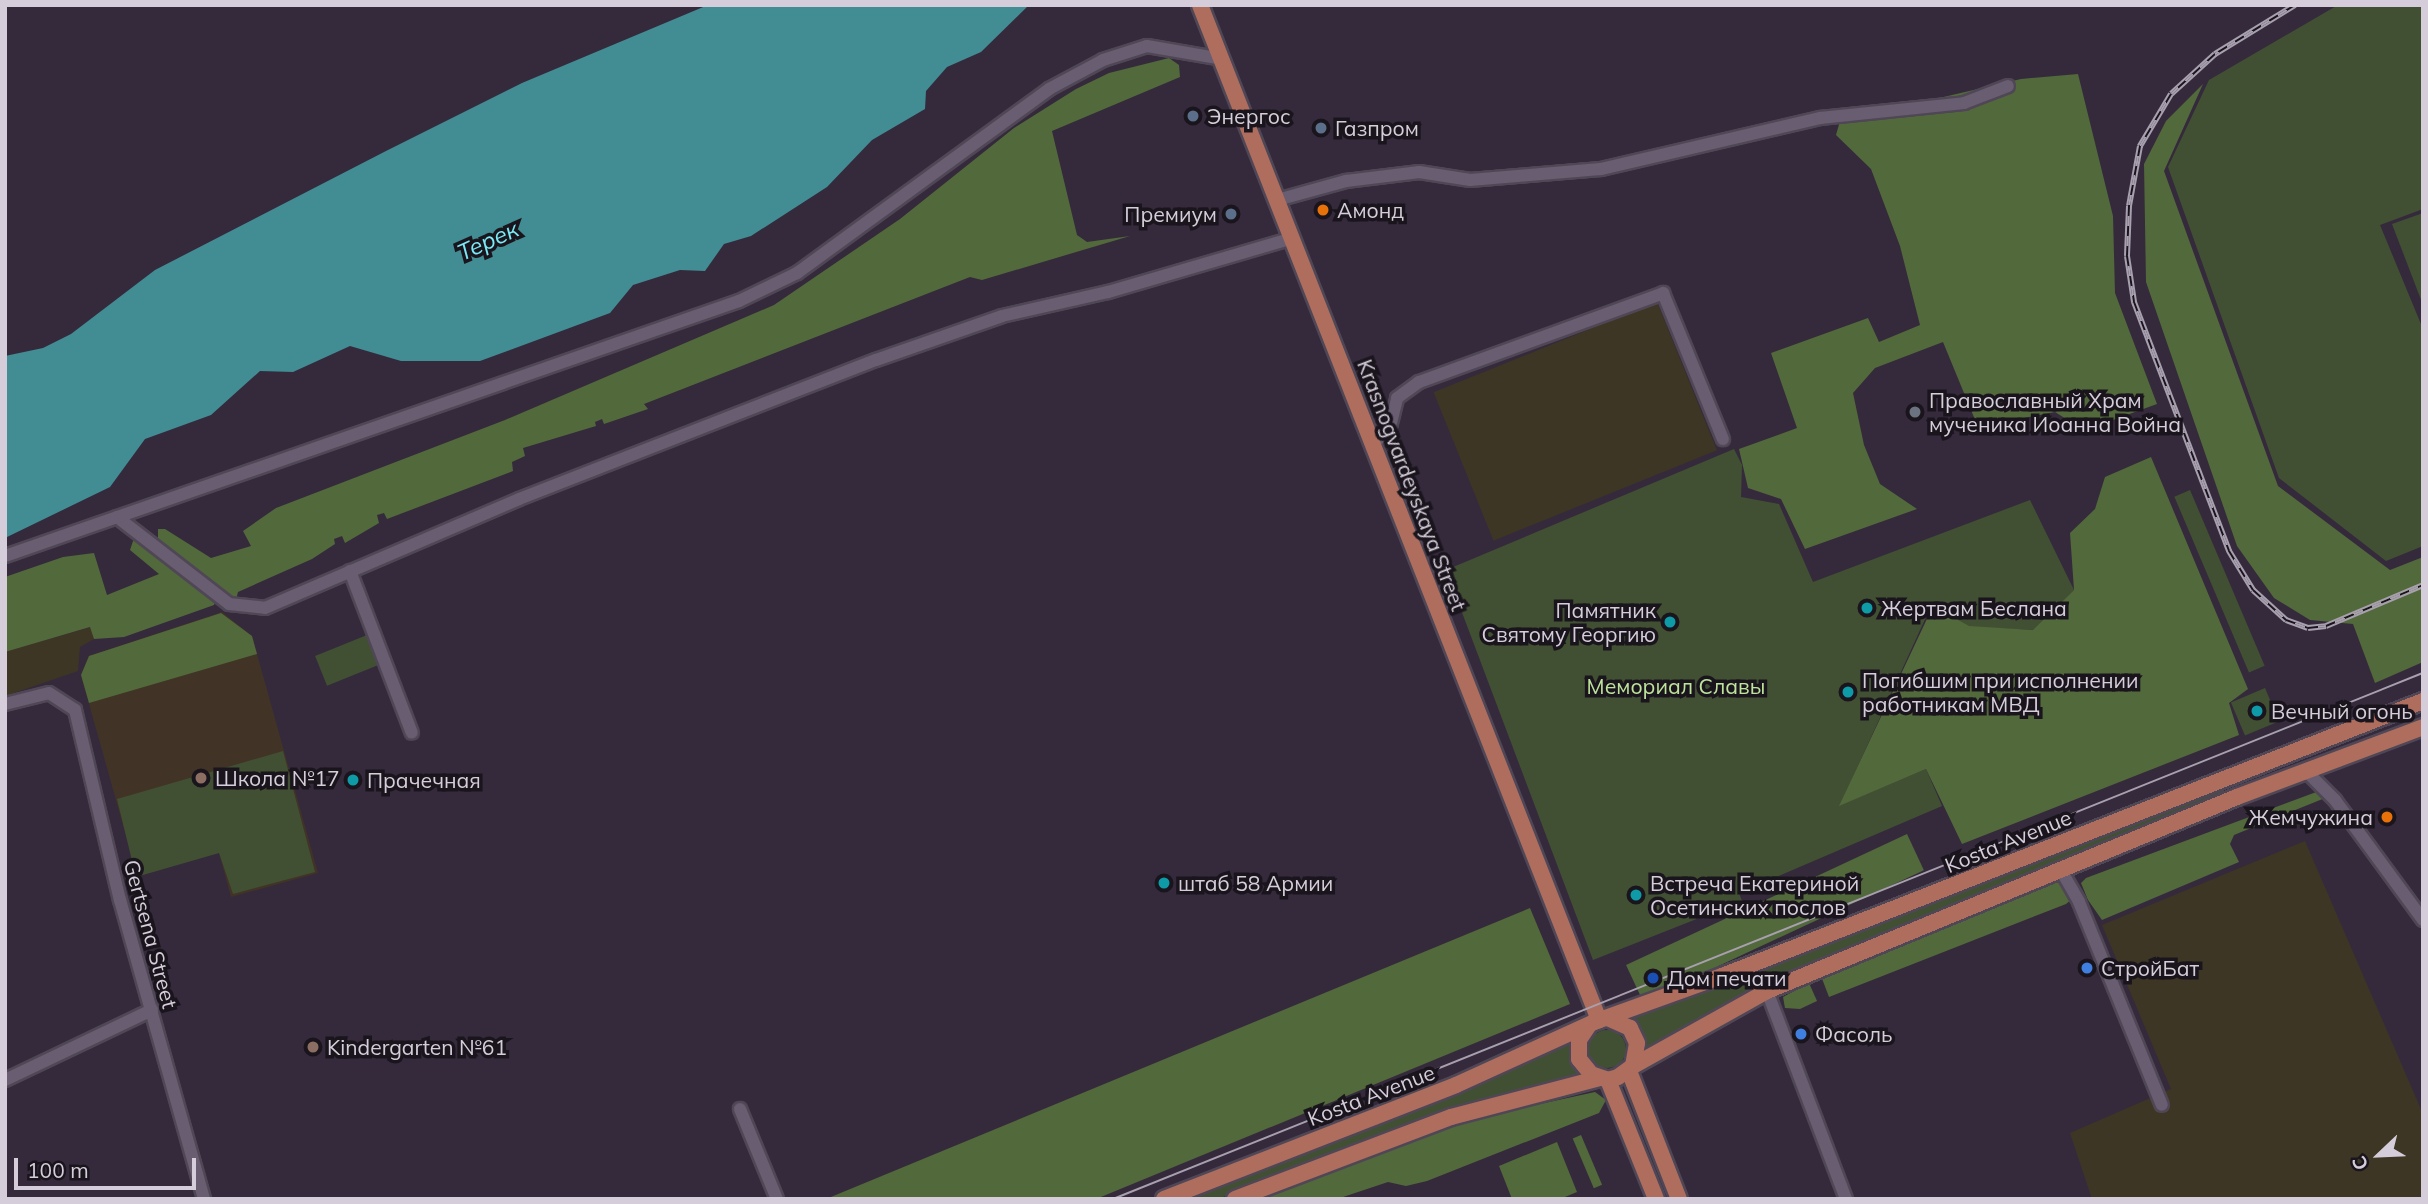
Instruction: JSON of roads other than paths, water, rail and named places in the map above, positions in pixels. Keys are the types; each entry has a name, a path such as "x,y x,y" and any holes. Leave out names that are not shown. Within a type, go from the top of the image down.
{"main road":[{"name":"Krasnogvardeyskaya Street","path":"1200,5 1599,1021"},
{"name":"Kosta Avenue","path":"1164,1199 1456,1084 1599,1021 2423,701"},
{"path":"1241,1198 1451,1117 1604,1079 1631,1069 1767,991 2280,782 2423,727"},
{"path":"2271,759 2280,782"},
{"path":"1656,1199 1604,1079 1584,1067 1578,1049 1599,1021 1624,1023 1635,1035 1638,1051 1631,1069 1679,1199"}],"street":[{"path":"5,556 739,301 797,273 1049,89 1103,60 1147,46 1222,59"},
{"path":"1277,200 1346,181 1419,172 1470,180 1601,169 1820,118 1964,103 2008,86"},
{"path":"117,517 241,608 265,608 294,599 350,571 519,499 889,355 1002,316 1108,292 1293,238"},
{"path":"1373,442 1388,435 1397,398 1419,382 1662,293 1723,439"},
{"path":"350,571 412,733"},
{"name":"Gertsena Street","path":"5,704 49,693 75,710 120,900 204,1199"},
{"path":"2308,772 2336,800 2423,920"},
{"path":"2062,873 2079,902 2162,1105"},
{"path":"1767,991 1846,1199"},
{"path":"5,1080 152,1010"},
{"path":"740,1109 776,1199"}],"water":[{"name":"Терек","path":"708,5 1029,5 981,52 947,67 926,91 925,109 872,140 827,187 751,236 724,244 705,271 680,270 633,285 610,313 480,361 401,361 350,346 293,372 260,371 211,415 145,439 110,487 5,538 5,356 43,348 71,334 155,270 522,83"}],"tram line":[{"path":"1113,1199 2423,673"}],"railway":[{"path":"2295,5 2215,54 2171,94 2140,146 2129,206 2127,256 2134,302 2229,551 2253,590 2286,620 2308,628 2326,626 2423,585"}],"place":[{"name":"Энергос","path":"1193,116"},
{"name":"Газпром","path":"1321,128"},
{"name":"Амонд","path":"1323,210"},
{"name":"Премиум","path":"1231,214"},
{"name":"Православный Храм мученика Иоанна Война","path":"1915,412"},
{"name":"Жертвам Беслана","path":"1867,608"},
{"name":"Памятник Святому Георгию","path":"1670,622"},
{"name":"Погибшим при исполнении работникам МВД","path":"1848,692"},
{"name":"Вечный огонь","path":"2257,711"},
{"name":"Школа №17","path":"201,778"},
{"name":"Прачечная","path":"353,780"},
{"name":"Жемчужина","path":"2387,817"},
{"name":"штаб 58 Армии","path":"1164,883"},
{"name":"Встреча Екатериной Осетинских послов","path":"1636,895"},
{"name":"СтройБат","path":"2087,968"},
{"name":"Дом печати","path":"1653,978"},
{"name":"Фасоль","path":"1801,1034"},
{"name":"Kindergarten №61","path":"313,1047"}],"park label":[{"name":"Мемориал Славы","path":"1676,686"}]}
